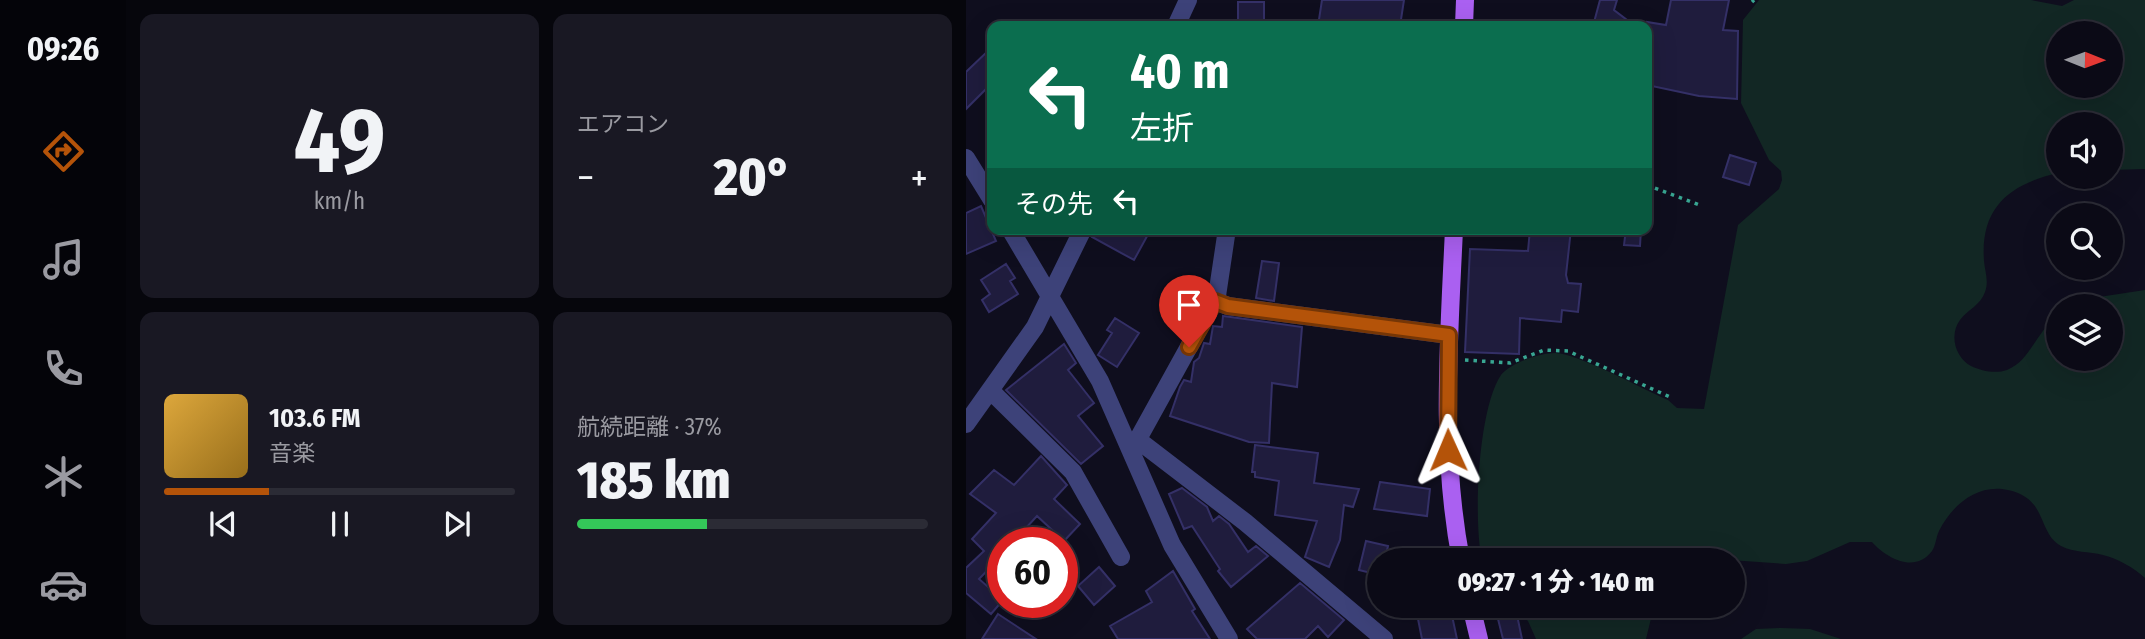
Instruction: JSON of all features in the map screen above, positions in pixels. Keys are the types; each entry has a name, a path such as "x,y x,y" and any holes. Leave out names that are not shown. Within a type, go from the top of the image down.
{"main road":[{"path":"1464,21 1465,0"},
{"path":"1454,235 1448,358 1450,491 1459,548"},
{"path":"1474,618 1479,639"}],"street":[{"path":"1178,21 1188,0"},
{"path":"966,158 987,192"},
{"path":"1014,235 1135,446 1172,545 1229,639"},
{"path":"966,424 1035,327 1080,235"},
{"path":"1135,446 1215,301 1226,235"},
{"path":"1215,301 1228,306 1449,335"},
{"path":"990,390 1073,472 1121,557"},
{"path":"1135,446 1245,522 1384,639"}],"path":[{"path":"1652,188 1702,206"},
{"path":"1448,358 1510,363 1544,349 1568,351 1670,397"}],"green space":[{"path":"1759,0 2031,0 2062,6 2074,0 2145,0 2145,169 2123,170 2123,112 2046,112 2046,177 2012,191 1993,212 1984,242 1987,280 1985,292 1980,301 1960,320 1954,339 1961,357 1971,366 1989,371 2003,371 2022,360 2046,328 2046,371 2123,371 2123,294 2119,294 2145,290 2145,578 2114,558 2061,546 2053,540 2040,514 2028,498 2002,489 1982,491 1957,506 1939,531 1932,551 1917,562 1893,558 1872,542 1850,542 1807,561 1786,564 1745,561 1745,548 1480,548 1478,493 1487,413 1501,375 1511,366 1542,355 1566,355 1668,400 1677,408 1704,409 1738,225 1779,189 1782,180 1781,171 1769,160 1741,103 1743,20"},
{"path":"1525,618 1651,618 1646,639 1536,639"},
{"path":"1756,629 1810,629 1841,639 1741,639"}],"building":[{"path":"1322,0 1404,0 1401,21 1319,21"},
{"path":"1600,0 1617,0 1614,10 1628,21 1594,21"},
{"path":"1671,0 1729,0 1723,30 1738,31 1737,99 1699,96 1652,86 1652,23 1666,25"},
{"path":"1238,2 1264,2 1264,21 1238,21"},
{"path":"987,52 987,88 966,109 966,72"},
{"path":"1730,155 1756,163 1749,185 1723,177"},
{"path":"981,206 987,220 987,235 993,235 996,241 966,254 966,213"},
{"path":"1092,235 1148,235 1134,260"},
{"path":"1529,235 1570,235 1566,275 1568,283 1581,284 1578,312 1562,310 1561,322 1520,318 1519,354 1465,352 1470,249 1528,251"},
{"path":"1625,235 1641,235 1640,246 1624,245"},
{"path":"1262,261 1279,263 1274,301 1256,298"},
{"path":"1006,264 1015,278 1010,281 1018,294 989,312 982,300 990,294 981,280"},
{"path":"1223,316 1302,327 1297,387 1272,383 1269,443 1249,442 1170,416 1180,387 1184,380 1191,382 1194,362 1199,358 1204,343 1210,344 1213,326 1222,327"},
{"path":"1115,318 1139,333 1117,367 1098,355 1112,333 1107,330"},
{"path":"1064,344 1076,363 1068,370 1094,403 1078,416 1103,446 1081,464 1006,390"},
{"path":"1255,445 1318,453 1314,483 1359,489 1353,507 1344,505 1340,540 1329,567 1305,557 1317,521 1275,515 1279,481 1255,477 1255,472 1252,472"},
{"path":"1041,456 1067,485 1054,499 1080,524 1077,527 1049,527 1037,516 1027,527 987,527 987,571 979,579 987,586 987,611 966,593 966,568 984,551 972,539 996,513 970,494 994,470 1014,485"},
{"path":"1380,482 1430,489 1427,516 1374,509"},
{"path":"1182,488 1207,507 1213,521 1219,516 1229,524 1248,552 1256,546 1268,556 1231,587 1218,571 1220,569 1192,526 1184,529 1169,494"},
{"path":"1366,541 1388,546 1367,548 1367,572 1359,570"},
{"path":"1099,567 1115,586 1094,605 1078,586"},
{"path":"1173,571 1195,609 1192,611 1210,639 1118,639 1110,626 1152,602 1146,591"},
{"path":"1300,583 1344,620 1328,637 1318,626 1305,639 1257,639 1247,629"},
{"path":"995,618 1004,618 1036,639 982,639"},
{"path":"1452,618 1457,639 1422,639 1418,619"},
{"path":"1518,618 1522,639 1503,639 1498,619"}],"route":[{"path":"1189,347 1215,301 1228,306 1449,335 1448,450"}]}
